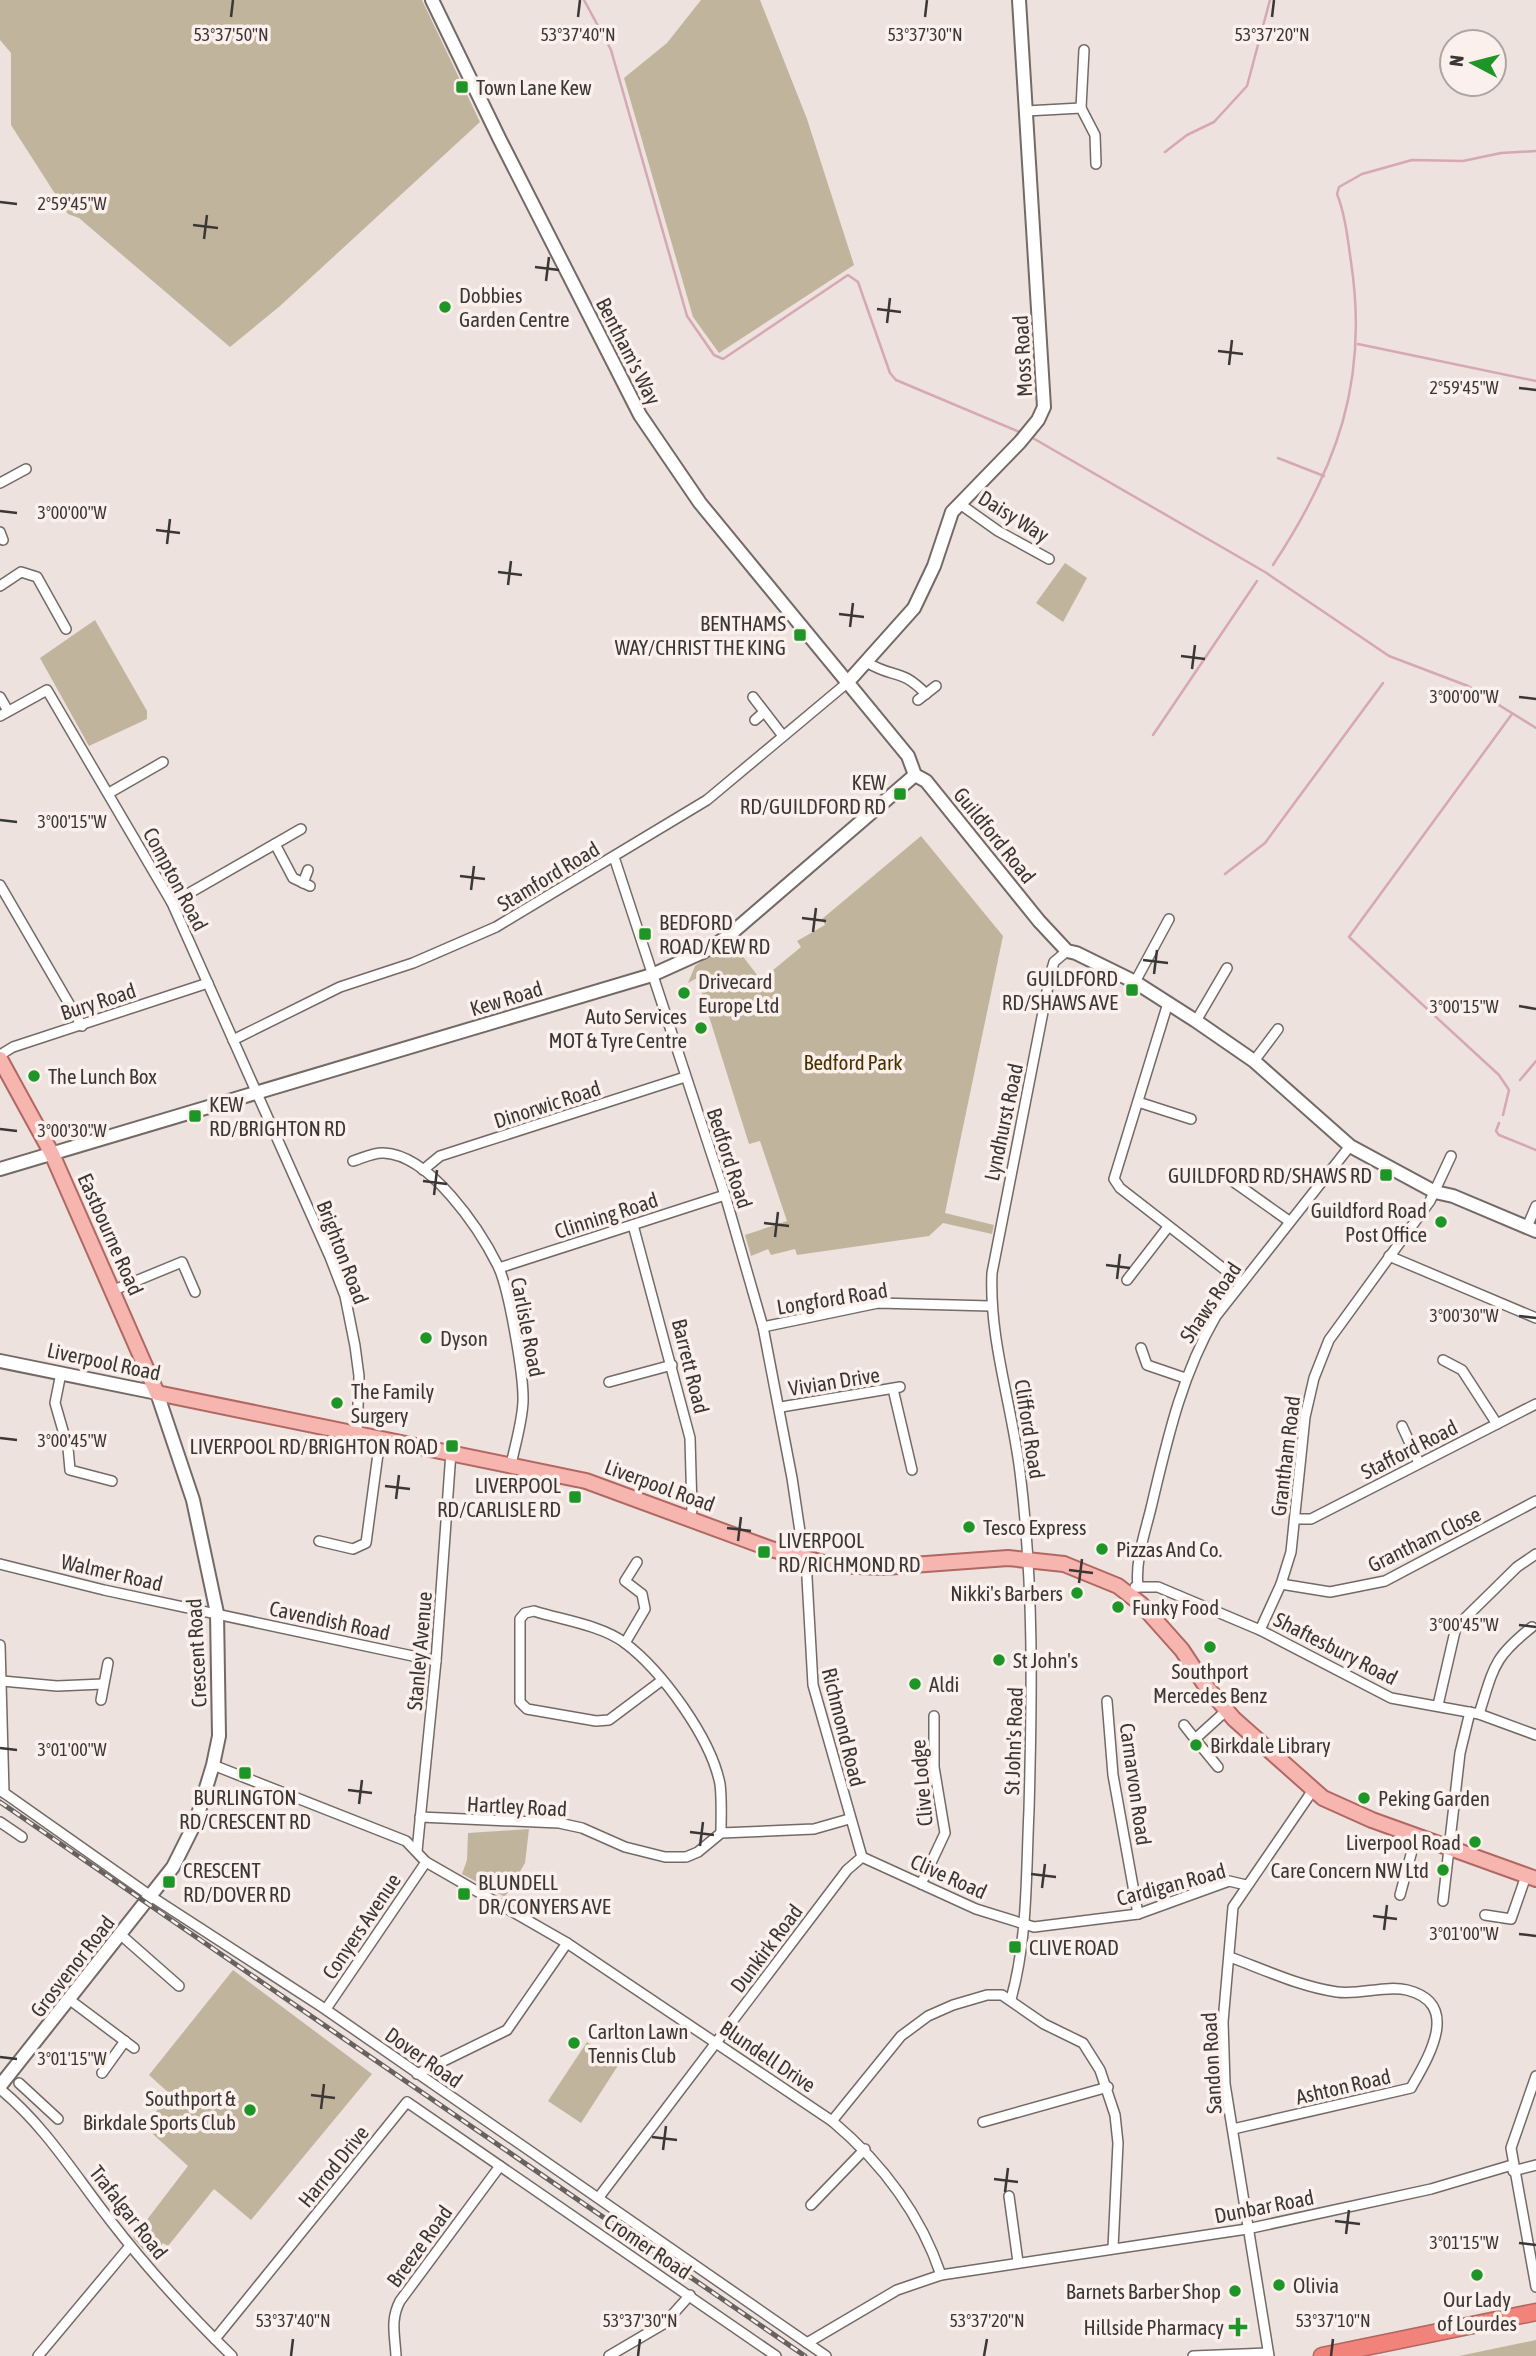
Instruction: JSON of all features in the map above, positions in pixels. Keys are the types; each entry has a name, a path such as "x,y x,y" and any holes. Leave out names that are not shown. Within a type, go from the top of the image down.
{"highway":[{"path":"1322,2356 1536,2312"}],"main road":[{"name":"Eastbourne Road","path":"0,1057 52,1154 157,1393"},
{"name":"Liverpool Road","path":"157,1393 586,1481 803,1559 831,1565 885,1567 1030,1558 1064,1564 1131,1588 1227,1710 1313,1790 1350,1812 1531,1877"}],"street":[{"name":"Bentham's Way","path":"432,0 639,415 700,503 847,684"},
{"name":"Moss Road","path":"847,684 914,608 934,566 952,512 1026,435 1044,407 1019,0"},
{"path":"1084,50 1081,108 1095,135 1096,164"},
{"path":"1026,111 1081,108"},
{"path":"0,482 26,469"},
{"name":"Daisy Way","path":"961,504 998,531 1049,559"},
{"path":"0,586 21,572 37,577 66,629"},
{"path":"868,663 886,673 907,676 922,697 936,686"},
{"name":"Stamford Road","path":"233,1040 340,987 413,963 494,928 707,800 847,684"},
{"name":"Guildford Road","path":"847,684 908,756 915,775 926,780 1039,921 1067,951 1135,982 1196,1021 1254,1061 1350,1146 1435,1192 1453,1196 1531,1229 1536,1206"},
{"name":"Compton Road","path":"4,713 47,690 172,903 255,1093"},
{"path":"0,696 4,713"},
{"path":"753,697 783,736"},
{"path":"755,720 764,712"},
{"path":"109,793 163,762"},
{"name":"Kew Road","path":"0,1169 652,975 703,952 727,937 915,775"},
{"path":"172,903 301,829"},
{"path":"275,844 286,870 293,878 307,884 308,870"},
{"name":"Bedford Road","path":"614,858 725,1195 763,1327 781,1407 803,1559"},
{"path":"0,885 82,1026"},
{"path":"1135,982 1169,919"},
{"name":"Lyndhurst Road","path":"990,1307 999,1228 1050,975 1054,962 1067,951"},
{"path":"1196,1021 1227,968"},
{"name":"Bury Road","path":"0,1057 13,1047 208,983"},
{"path":"1168,1003 1114,1179 1120,1188 1167,1227 1241,1283"},
{"path":"1254,1061 1278,1029"},
{"name":"Dinorwic Road","path":"423,1170 440,1156 685,1077"},
{"name":"Brighton Road","path":"255,1093 345,1296 359,1376 357,1434"},
{"path":"1138,1102 1191,1119"},
{"name":"Shaws Road","path":"1131,1588 1185,1378 1216,1316 1350,1146"},
{"name":"Carlisle Road","path":"353,1161 381,1152 399,1155 423,1170 463,1211 499,1268 521,1366 523,1403 511,1465"},
{"path":"1435,1192 1451,1156"},
{"path":"1234,1182 1289,1221"},
{"name":"Grantham Road","path":"1260,1630 1281,1584 1296,1519 1305,1417 1314,1378 1329,1340 1435,1192"},
{"name":"Clinning Road","path":"499,1268 725,1195"},
{"name":"Barrett Road","path":"633,1225 690,1438 690,1518"},
{"path":"1127,1280 1167,1227"},
{"path":"1390,1256 1536,1318"},
{"path":"114,1290 182,1262 195,1292"},
{"name":"Longford Road","path":"763,1327 878,1303 990,1307"},
{"name":"Clifford Road","path":"990,1307 1020,1468 1030,1558"},
{"path":"1141,1348 1147,1365 1185,1378"},
{"path":"1443,1360 1462,1370 1497,1424"},
{"name":"Liverpool Road","path":"0,1361 157,1393"},
{"path":"609,1382 672,1365"},
{"path":"61,1373 55,1404 68,1448 70,1470 112,1481"},
{"name":"Vivian Drive","path":"781,1407 896,1388 915,1465"},
{"name":"Crescent Road","path":"150,1900 173,1867 196,1821 219,1736 217,1613 193,1500 157,1393"},
{"name":"Stafford Road","path":"1296,1519 1311,1519 1536,1404"},
{"path":"1402,1426 1419,1463"},
{"path":"319,1541 354,1549 366,1543 380,1439"},
{"name":"Stanley Avenue","path":"417,1851 436,1661 450,1452"},
{"name":"Grantham Close","path":"1281,1584 1330,1592 1385,1581 1536,1501"},
{"path":"1438,1706 1455,1628 1517,1567 1536,1554"},
{"name":"St John's Road","path":"1010,1999 1016,1980 1022,1924 1032,1705 1030,1558"},
{"name":"Richmond Road","path":"803,1559 813,1685 862,1857"},
{"path":"625,1643 645,1609 642,1594 625,1581 637,1562"},
{"name":"Walmer Road","path":"0,1564 217,1613"},
{"name":"Shaftesbury Road","path":"1131,1588 1158,1587 1260,1630 1391,1698 1475,1713 1536,1735"},
{"path":"661,1681 609,1720 596,1721 527,1709 520,1702 520,1619 525,1613 534,1611 603,1632 625,1643 661,1681 690,1714 711,1755 720,1785 721,1833 814,1829 849,1819"},
{"name":"Cavendish Road","path":"217,1613 436,1661"},
{"path":"1443,1901 1460,1753 1496,1663 1506,1648 1532,1627"},
{"path":"0,1645 2,1792"},
{"path":"101,1700 108,1663"},
{"path":"2,1681 57,1686 103,1684"},
{"name":"Carnarvon Road","path":"1107,1701 1113,1775 1138,1914"},
{"path":"1195,1738 1227,1710"},
{"name":"Clive Lodge","path":"921,1884 944,1833 934,1767 934,1716"},
{"path":"1184,1725 1218,1767"},
{"path":"213,1765 405,1841 417,1851"},
{"name":"Sandon Road","path":"1268,2355 1225,2084 1223,2022 1233,1907 1313,1790"},
{"name":"Dover Road","path":"2,1792 150,1900 326,2009 826,2356"},
{"name":"Hartley Road","path":"420,1817 559,1823 582,1828 625,1847 666,1857 687,1857 698,1852 721,1833"},
{"path":"0,1822 22,1837"},
{"path":"1400,1895 1416,1836"},
{"name":"Blundell Drive","path":"417,1851 426,1862 567,1942 832,2121 865,2149 904,2198 940,2275"},
{"name":"Clive Road","path":"862,1857 976,1909 1022,1924"},
{"name":"Dunkirk Road","path":"599,2197 854,1862 862,1857"},
{"name":"Conyers Avenue","path":"326,2009 426,1862"},
{"path":"1485,1915 1511,1919 1531,1877"},
{"name":"Cardigan Road","path":"1022,1924 1043,1927 1138,1914 1229,1881 1246,1885"},
{"name":"Grosvenor Road","path":"0,2087 150,1900"},
{"path":"121,1935 179,1986"},
{"path":"417,2074 507,2030 567,1942"},
{"name":"Ashton Road","path":"1230,1957 1319,1990 1342,1993 1406,1990 1426,1999 1434,2010 1438,2024 1437,2039 1411,2088 1233,2129"},
{"path":"832,2121 901,2036 928,2016 953,2005 987,1995 1002,1995 1044,2024 1083,2043 1108,2087 1118,2143 1113,2248"},
{"path":"70,2000 134,2048"},
{"path":"102,2073 125,2041"},
{"path":"1536,2076 1513,2137 1513,2168 1536,2287"},
{"path":"19,2083 58,2119"},
{"name":"Trafalgar Road","path":"0,2087 29,2112 72,2164 130,2246 232,2356"},
{"path":"983,2122 1108,2087"},
{"path":"29,2112 39,2100"},
{"name":"Harrod Drive","path":"215,2339 407,2102 500,2166"},
{"path":"811,2205 865,2149"},
{"name":"Dunbar Road","path":"807,2343 897,2290 940,2275 1247,2229 1536,2165"},
{"name":"Cromer Road","path":"500,2166 776,2356"},
{"name":"Breeze Road","path":"396,2356 392,2330 394,2313 400,2301 500,2166"},
{"path":"1009,2196 1018,2263"},
{"path":"38,2356 130,2246"},
{"path":"609,2356 665,2323 690,2295"},
{"path":"1193,2356 1268,2355"}],"green space":[{"path":"0,0 422,0 480,122 280,306 230,347 79,218 68,214 11,125 11,53 0,40"},
{"path":"701,0 760,0 807,119 854,265 719,353 693,317 624,78 667,43"},
{"path":"1065,563 1087,578 1063,622 1036,603"},
{"path":"95,620 147,711 147,719 89,746 40,658"},
{"name":"Bedford Park","path":"921,836 1003,936 945,1213 994,1225 992,1234 943,1223 929,1236 797,1255 795,1249 771,1255 768,1249 751,1256 745,1235 787,1221 760,1141 749,1144 697,978 688,983 695,966 731,941 761,980 801,947 797,941 825,925 822,919"},
{"path":"529,1829 525,1863 505,1897 462,1874 467,1860 468,1833"},
{"name":"Southport & Birkdale Sports Club","path":"233,1970 372,2074 251,2220 214,2189 168,2246 163,2243 151,2258 133,2238 188,2166 144,2126 170,2094 149,2075"},
{"path":"587,2042 619,2064 581,2123 548,2101"},
{"path":"1536,2340 1536,2356 1459,2356"}],"waterway":[{"path":"584,0 611,50 687,316 714,355 723,359 848,275 858,282 890,373 896,380 1022,433"},
{"path":"1165,152 1187,135 1214,122 1247,86 1270,0"},
{"path":"1273,565 1315,493 1331,458 1351,384 1355,305 1347,236 1337,194 1339,187 1362,174 1412,160 1463,161 1501,153 1536,151"},
{"path":"1358,344 1536,381"},
{"path":"1031,437 1265,572 1389,656 1468,686 1536,728"},
{"path":"1278,458 1324,476"},
{"path":"1153,735 1257,581"},
{"path":"1225,874 1265,843 1383,683"},
{"path":"1503,1115 1509,1090 1499,1075 1349,937 1512,714"},
{"path":"1520,1080 1536,1061"},
{"path":"1499,1123 1496,1131 1499,1135 1536,1150"}],"railway":[{"path":"0,1802 805,2356"}],"place":[{"name":"Town Lane Kew","path":"462,87"},
{"name":"Dobbies Garden Centre","path":"445,307"},
{"name":"BENTHAMS WAY/CHRIST THE KING","path":"800,635"},
{"name":"KEW RD/GUILDFORD RD","path":"900,794"},
{"name":"BEDFORD ROAD/KEW RD","path":"645,934"},
{"name":"GUILDFORD RD/SHAWS AVE","path":"1132,990"},
{"name":"Drivecard Europe Ltd","path":"684,993"},
{"name":"Auto Services MOT & Tyre Centre","path":"701,1028"},
{"name":"The Lunch Box","path":"34,1076"},
{"name":"KEW RD/BRIGHTON RD","path":"195,1116"},
{"name":"GUILDFORD RD/SHAWS RD","path":"1386,1175"},
{"name":"Guildford Road Post Office","path":"1441,1222"},
{"name":"Dyson","path":"426,1338"},
{"name":"The Family Surgery","path":"337,1403"},
{"name":"LIVERPOOL RD/BRIGHTON ROAD","path":"452,1446"},
{"name":"LIVERPOOL RD/CARLISLE RD","path":"575,1497"},
{"name":"Tesco Express","path":"969,1527"},
{"name":"Pizzas And Co.","path":"1102,1549"},
{"name":"LIVERPOOL RD/RICHMOND RD","path":"764,1552"},
{"name":"Nikki's Barbers","path":"1077,1593"},
{"name":"Funky Food","path":"1118,1607"},
{"name":"Southport Mercedes Benz","path":"1210,1647"},
{"name":"St John's","path":"999,1660"},
{"name":"Aldi","path":"915,1684"},
{"name":"Birkdale Library","path":"1196,1745"},
{"name":"BURLINGTON RD/CRESCENT RD","path":"245,1773"},
{"name":"Peking Garden","path":"1364,1798"},
{"name":"Liverpool Road","path":"1475,1842"},
{"name":"Care Concern NW Ltd","path":"1443,1870"},
{"name":"CRESCENT RD/DOVER RD","path":"169,1882"},
{"name":"BLUNDELL DR/CONYERS AVE","path":"464,1894"},
{"name":"CLIVE ROAD","path":"1015,1947"},
{"name":"Carlton Lawn Tennis Club","path":"574,2043"},
{"name":"Southport & Birkdale Sports Club","path":"250,2110"},
{"name":"Our Lady of Lourdes","path":"1477,2275"},
{"name":"Olivia","path":"1279,2285"},
{"name":"Barnets Barber Shop","path":"1235,2291"},
{"name":"Hillside Pharmacy","path":"1238,2327"}]}
